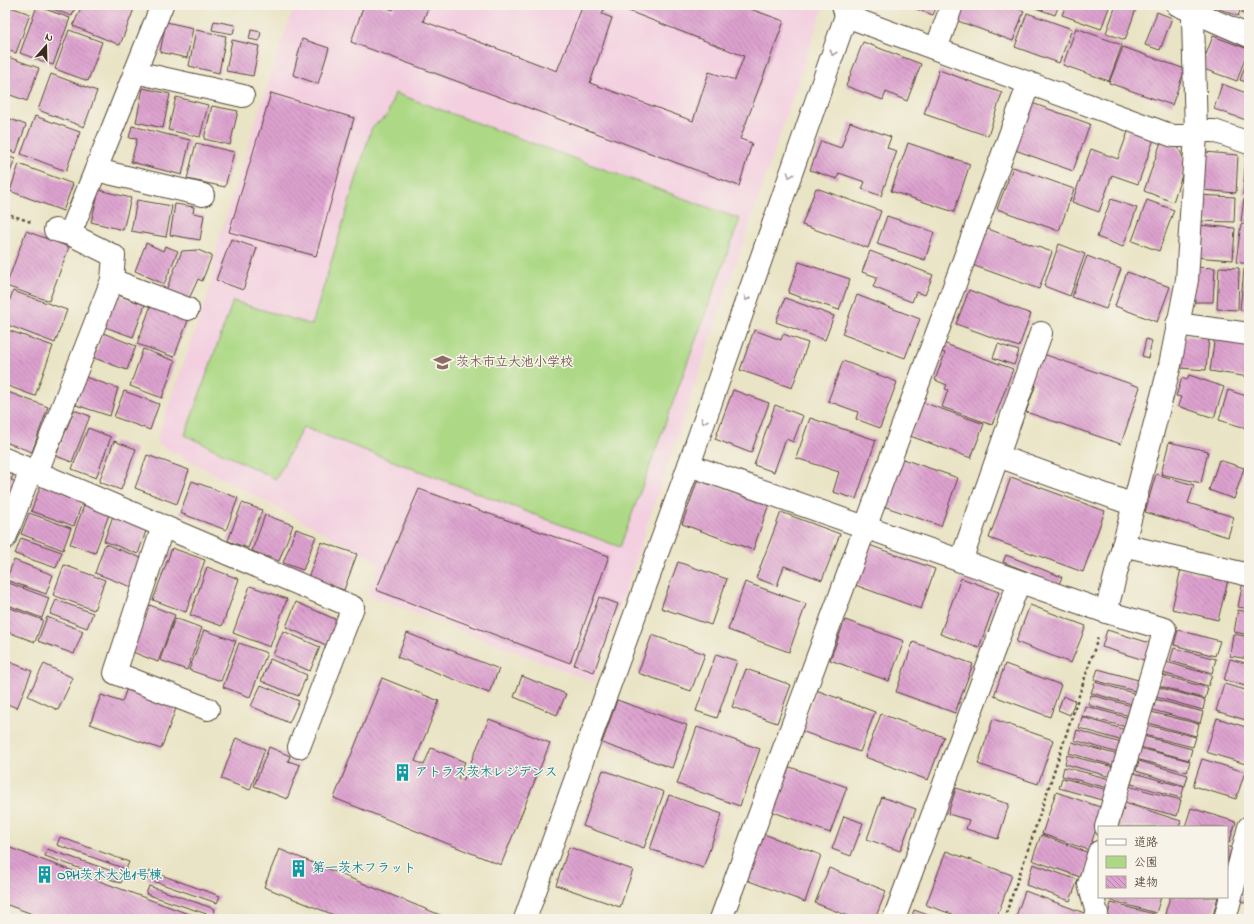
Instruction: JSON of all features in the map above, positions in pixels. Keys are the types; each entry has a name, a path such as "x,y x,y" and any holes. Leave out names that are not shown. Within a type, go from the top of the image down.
{"street":[{"path":"5,538 112,280 114,256 63,232 96,170 162,5"},
{"path":"936,49 952,5"},
{"path":"1106,612 1170,365 1187,280 1196,134 1189,7 1249,36"},
{"path":"525,919 689,465 844,10 936,49 1173,136 1196,134 1214,130 1249,143"},
{"path":"135,72 243,96"},
{"path":"721,919 1029,83"},
{"path":"96,170 203,195"},
{"path":"112,280 188,309"},
{"path":"1177,324 1249,334"},
{"path":"961,562 1041,333"},
{"path":"998,456 1134,505"},
{"path":"5,459 353,607 299,747"},
{"path":"689,465 1018,582 1106,612 1165,629 1106,826"},
{"path":"163,526 115,673 208,708"},
{"path":"1123,545 1249,574"},
{"path":"894,919 1018,582"},
{"path":"1225,919 1249,830"},
{"path":"1095,919 1097,913 1089,884 1098,855"}],"path":[{"path":"1004,919 1035,831 1106,612"}],"shaded area":[{"name":"茨木市立大池小学校","path":"295,5 824,5 594,682 369,595 379,562 160,445 157,438 211,286 217,246 276,57"}],"green space":[{"path":"395,93 740,219 620,547 303,427 276,479 185,435 233,301 312,325 372,127 387,116"}],"building":[{"path":"5,5 30,14 16,53 5,49"},
{"path":"42,5 76,5 72,16"},
{"path":"82,5 124,5 134,9 120,45 73,26"},
{"path":"364,5 380,5 393,10 395,5 429,5 423,21 557,71 583,5 606,5 602,14 612,18 590,83 693,121 709,72 735,80 744,56 613,5 739,5 784,21 740,139 752,143 739,186 351,42"},
{"path":"905,5 937,5 933,15"},
{"path":"961,5 1008,5 1024,11 1013,41 955,20"},
{"path":"1027,5 1059,5 1055,15"},
{"path":"1066,5 1110,5 1101,29 1062,15"},
{"path":"1116,5 1137,6 1125,40 1106,33"},
{"path":"1209,5 1242,5 1238,16"},
{"path":"1245,5 1249,5 1249,16 1242,13"},
{"path":"37,6 70,18 53,65 20,53"},
{"path":"1157,12 1172,18 1160,50 1145,45"},
{"path":"1027,13 1072,29 1059,63 1015,47"},
{"path":"214,21 235,25 233,34 212,30"},
{"path":"166,22 193,28 187,58 160,52"},
{"path":"1076,28 1122,45 1109,81 1063,65"},
{"path":"69,30 102,42 88,81 55,69"},
{"path":"196,30 226,36 219,73 189,66"},
{"path":"251,30 261,32 259,41 249,39"},
{"path":"1213,36 1248,49 1237,81 1201,68"},
{"path":"302,39 329,48 318,84 293,75"},
{"path":"232,40 259,46 253,76 226,71"},
{"path":"863,42 921,64 907,101 886,92 883,100 846,86"},
{"path":"1123,47 1185,69 1172,105 1109,83"},
{"path":"1249,55 1249,83 1240,80"},
{"path":"5,56 39,68 27,101 5,93"},
{"path":"939,70 1002,93 988,136 924,114"},
{"path":"51,74 97,91 84,127 38,110"},
{"path":"1222,84 1249,94 1249,121 1214,109"},
{"path":"143,88 170,94 163,128 136,122"},
{"path":"271,93 354,118 316,256 229,232"},
{"path":"176,97 208,105 200,137 168,130"},
{"path":"1032,103 1090,124 1073,171 1015,150"},
{"path":"212,106 238,111 230,145 204,139"},
{"path":"35,116 80,132 66,171 21,154"},
{"path":"5,117 26,125 16,153 5,149"},
{"path":"850,122 891,137 887,148 897,151 881,196 862,189 865,182 839,173 837,179 810,170 821,141 841,148"},
{"path":"132,126 190,140 182,175 131,162 137,139 129,138"},
{"path":"1129,129 1154,139 1138,184 1112,175 1099,212 1072,202 1091,149 1118,159"},
{"path":"1161,142 1178,147 1186,163 1173,202 1144,191"},
{"path":"196,143 234,152 225,187 187,179"},
{"path":"908,143 970,164 954,212 891,191"},
{"path":"1205,152 1238,155 1236,193 1202,190"},
{"path":"5,155 15,159 5,186"},
{"path":"1246,155 1249,155 1249,194 1243,194"},
{"path":"19,164 73,184 63,211 10,191"},
{"path":"1013,167 1074,189 1059,231 997,209"},
{"path":"816,188 881,211 868,248 802,225"},
{"path":"99,190 131,198 123,230 91,222"},
{"path":"1198,195 1235,197 1234,222 1197,221"},
{"path":"1111,199 1137,208 1123,247 1097,237"},
{"path":"1244,199 1249,199 1249,222 1241,221"},
{"path":"137,200 172,206 166,237 131,231"},
{"path":"1147,200 1174,210 1159,251 1132,241"},
{"path":"175,204 194,207 193,213 204,215 200,240 170,235"},
{"path":"887,216 934,232 925,260 877,244"},
{"path":"1241,224 1249,225 1249,264 1236,262"},
{"path":"1197,225 1235,228 1233,260 1194,257"},
{"path":"985,228 1052,252 1039,289 972,265"},
{"path":"26,231 69,247 49,301 6,286"},
{"path":"231,239 257,248 243,290 216,280"},
{"path":"146,243 163,251 165,246 178,251 164,284 135,271"},
{"path":"1059,244 1085,254 1070,296 1044,286"},
{"path":"198,250 212,256 202,281 198,279 189,299 166,290 182,251"},
{"path":"870,251 933,275 925,295 916,292 912,302 873,287 877,277 862,272"},
{"path":"1087,256 1121,269 1106,309 1072,297"},
{"path":"799,262 850,279 839,310 788,293"},
{"path":"1192,267 1215,268 1213,302 1190,302"},
{"path":"1219,267 1239,268 1238,310 1217,309"},
{"path":"1244,269 1249,269 1249,311 1240,310"},
{"path":"1127,272 1170,287 1157,322 1115,306"},
{"path":"969,290 1031,314 1019,347 956,324"},
{"path":"13,291 67,310 55,343 5,324 5,313"},
{"path":"113,293 145,305 133,337 102,326"},
{"path":"857,295 920,319 905,358 842,334"},
{"path":"785,298 834,316 825,340 776,322"},
{"path":"151,305 189,318 174,357 137,344"},
{"path":"5,329 53,346 35,396 5,385"},
{"path":"754,330 781,340 783,334 808,343 792,388 740,370"},
{"path":"103,333 136,346 127,370 94,358"},
{"path":"1215,335 1249,340 1249,377 1210,371"},
{"path":"1184,336 1209,338 1206,370 1181,368"},
{"path":"1146,339 1152,341 1148,358 1142,356"},
{"path":"943,343 1013,369 992,425 942,407 948,390 945,389 947,385 935,380 945,353 940,351"},
{"path":"998,344 1019,351 1014,365 993,358"},
{"path":"143,349 175,361 162,398 130,386"},
{"path":"1040,353 1140,387 1121,444 1026,412 1036,384 1031,382"},
{"path":"843,361 897,382 880,428 856,419 858,412 828,401"},
{"path":"1189,375 1224,387 1214,418 1178,406 1181,397 1176,396 1182,378 1187,380"},
{"path":"85,377 118,388 110,416 76,405"},
{"path":"733,390 769,403 751,453 715,439"},
{"path":"1228,390 1249,397 1249,420 1246,428 1219,420"},
{"path":"5,391 48,407 32,452 5,442"},
{"path":"124,391 159,404 150,430 114,417"},
{"path":"922,402 984,424 971,458 910,436"},
{"path":"775,405 803,416 793,442 786,439 774,472 754,465"},
{"path":"74,410 90,416 72,462 56,456"},
{"path":"810,418 876,440 856,499 833,492 839,472 796,458"},
{"path":"88,428 111,437 96,478 72,469"},
{"path":"114,441 136,449 121,490 99,482"},
{"path":"1169,442 1208,451 1201,483 1161,474"},
{"path":"147,455 189,470 177,504 135,488"},
{"path":"900,458 958,478 941,526 883,506"},
{"path":"1219,460 1244,468 1234,499 1209,490"},
{"path":"5,469 14,473 11,480 18,483 11,499 5,496"},
{"path":"1156,474 1194,485 1188,503 1234,517 1228,537 1145,512"},
{"path":"1011,477 1105,511 1083,572 989,538"},
{"path":"698,479 769,504 753,550 682,524"},
{"path":"192,481 238,498 226,530 180,513"},
{"path":"42,482 84,497 74,526 31,511"},
{"path":"419,489 609,556 570,663 376,590"},
{"path":"86,500 111,509 95,553 70,544"},
{"path":"242,503 262,510 248,548 228,541"},
{"path":"781,512 840,534 822,580 784,566 777,586 756,578"},
{"path":"29,513 71,528 63,550 21,534"},
{"path":"114,513 148,525 138,554 104,541"},
{"path":"265,515 293,525 279,561 252,551"},
{"path":"296,529 316,536 303,570 283,563"},
{"path":"1248,535 1249,562 1246,562"},
{"path":"21,538 62,552 56,568 15,554"},
{"path":"321,542 357,554 344,590 308,578"},
{"path":"105,544 144,559 134,588 95,573"},
{"path":"869,545 935,569 921,609 855,585"},
{"path":"172,548 205,560 186,612 153,600"},
{"path":"1006,555 1062,577 1059,584 1003,562"},
{"path":"14,560 53,575 46,594 6,580"},
{"path":"678,562 727,579 711,625 661,608"},
{"path":"64,565 105,580 94,610 53,595"},
{"path":"207,567 239,579 222,626 190,615"},
{"path":"1181,569 1228,580 1218,620 1172,609"},
{"path":"961,578 999,592 979,648 940,634"},
{"path":"1243,581 1249,583 1249,609 1238,607"},
{"path":"6,582 49,598 42,618 5,604"},
{"path":"745,582 806,604 789,652 728,630"},
{"path":"250,586 287,599 270,647 233,633"},
{"path":"599,597 618,604 594,672 574,665"},
{"path":"56,600 93,613 87,628 50,614"},
{"path":"142,602 175,615 158,662 125,649"},
{"path":"296,602 337,620 326,645 286,627"},
{"path":"1030,605 1086,626 1071,663 1016,642"},
{"path":"5,606 43,620 35,642 5,631"},
{"path":"1238,610 1249,612 1249,635 1234,632"},
{"path":"47,617 83,631 74,654 38,641"},
{"path":"175,618 202,628 187,670 160,660"},
{"path":"845,620 904,641 889,681 830,660"},
{"path":"204,630 236,641 221,681 189,670"},
{"path":"1107,630 1150,643 1144,660 1102,647"},
{"path":"1178,630 1220,641 1215,656 1174,645"},
{"path":"283,631 320,647 310,671 273,655"},
{"path":"407,633 499,669 489,693 397,657"},
{"path":"1233,634 1249,637 1249,659 1230,656"},
{"path":"652,635 705,654 691,691 638,673"},
{"path":"913,642 973,664 955,713 896,692"},
{"path":"239,643 267,653 250,697 223,687"},
{"path":"1174,648 1216,659 1212,673 1170,661"},
{"path":"716,654 737,661 717,718 696,711"},
{"path":"270,659 307,675 298,696 261,681"},
{"path":"1230,659 1249,664 1249,687 1224,680"},
{"path":"5,660 32,671 17,708 5,703"},
{"path":"1166,662 1212,675 1208,686 1163,673"},
{"path":"44,664 73,678 58,710 28,696"},
{"path":"1005,664 1061,685 1050,717 994,696"},
{"path":"746,669 791,685 777,723 732,707"},
{"path":"1098,669 1138,680 1135,691 1094,680"},
{"path":"1162,675 1208,688 1205,699 1160,686"},
{"path":"522,676 566,694 557,715 514,697"},
{"name":"アトラス茨木レジデンス","path":"382,678 439,701 415,761 424,765 431,748 465,762 458,778 463,781 489,719 550,743 501,865 334,798"},
{"path":"1095,682 1136,694 1132,704 1091,693"},
{"path":"1224,684 1249,691 1249,721 1216,711"},
{"path":"128,685 178,703 161,749 90,724 101,695 122,702"},
{"path":"261,685 299,701 289,723 251,706"},
{"path":"1158,687 1205,700 1203,710 1156,697"},
{"path":"816,690 875,712 860,752 801,731"},
{"path":"1091,695 1132,706 1130,716 1088,705"},
{"path":"1063,696 1075,701 1070,715 1058,710"},
{"path":"1155,699 1203,712 1200,723 1153,710"},
{"path":"617,700 687,725 672,768 602,743"},
{"path":"1085,706 1129,718 1127,727 1082,716"},
{"path":"1151,712 1199,724 1196,736 1148,723"},
{"path":"881,714 944,737 928,780 865,757"},
{"path":"1082,717 1126,730 1123,741 1079,728"},
{"path":"1217,718 1249,728 1249,765 1206,752"},
{"path":"993,719 1053,740 1038,784 978,764"},
{"path":"1147,725 1196,737 1193,747 1144,735"},
{"path":"697,727 760,749 740,806 677,784"},
{"path":"1077,730 1121,743 1118,753 1074,740"},
{"path":"1143,736 1192,749 1189,760 1140,747"},
{"path":"236,738 265,749 250,790 221,779"},
{"path":"1072,742 1118,755 1115,766 1069,753"},
{"path":"269,747 290,756 288,761 300,765 287,799 254,786"},
{"path":"1139,748 1190,761 1187,772 1136,759"},
{"path":"1067,755 1113,767 1111,777 1065,764"},
{"path":"1202,759 1245,772 1236,799 1193,786"},
{"path":"1139,761 1188,775 1185,786 1136,771"},
{"path":"787,766 847,787 830,833 771,811"},
{"path":"1064,767 1110,779 1108,788 1062,776"},
{"path":"603,770 664,792 644,848 583,826"},
{"path":"1134,773 1184,787 1181,798 1131,784"},
{"path":"1062,778 1108,790 1105,801 1059,788"},
{"path":"1128,786 1181,800 1177,816 1124,802"},
{"path":"956,788 1009,804 998,839 966,829 969,820 948,814"},
{"path":"1056,792 1103,808 1089,850 1042,834"},
{"path":"669,795 722,814 703,868 650,849"},
{"path":"882,797 916,809 900,851 867,839"},
{"path":"1125,803 1181,821 1179,826 1118,826"},
{"path":"1191,808 1236,822 1229,843 1228,826 1185,826"},
{"path":"844,816 863,823 851,856 832,849"},
{"path":"758,832 821,855 805,902 741,878"},
{"path":"1041,835 1092,854 1083,878 1032,860"},
{"path":"60,837 129,862 126,869 57,845"},
{"name":"OPH茨木大池1号棟","path":"5,846 202,919 46,919 5,904"},
{"path":"1228,846 1232,848 1228,860"},
{"path":"569,847 633,870 620,907 556,885"},
{"path":"47,849 124,875 121,883 45,856"},
{"name":"第一茨木フラット","path":"279,849 450,919 344,919 264,887"},
{"path":"946,851 1012,875 996,919 966,919 926,905"},
{"path":"1033,864 1078,880 1070,901 1026,885"},
{"path":"829,868 886,891 875,919 856,919 815,903"},
{"path":"150,871 220,896 217,903 147,879"},
{"path":"1249,874 1249,904 1240,901"},
{"path":"149,886 215,909 213,916 146,894"},
{"path":"1025,891 1087,914 1085,919 1015,919"},
{"path":"1103,898 1161,898 1156,913"},
{"path":"1170,898 1218,898 1212,919 1182,919 1165,914"},
{"path":"1111,903 1154,914 1152,919 1107,919"},
{"path":"914,910 939,919 911,919"}],"place":[{"name":"茨木市立大池小学校","path":"443,362"},
{"name":"アトラス茨木レジデンス","path":"402,772"},
{"name":"第一茨木フラット","path":"299,868"},
{"name":"OPH茨木大池1号棟","path":"44,875"}]}
